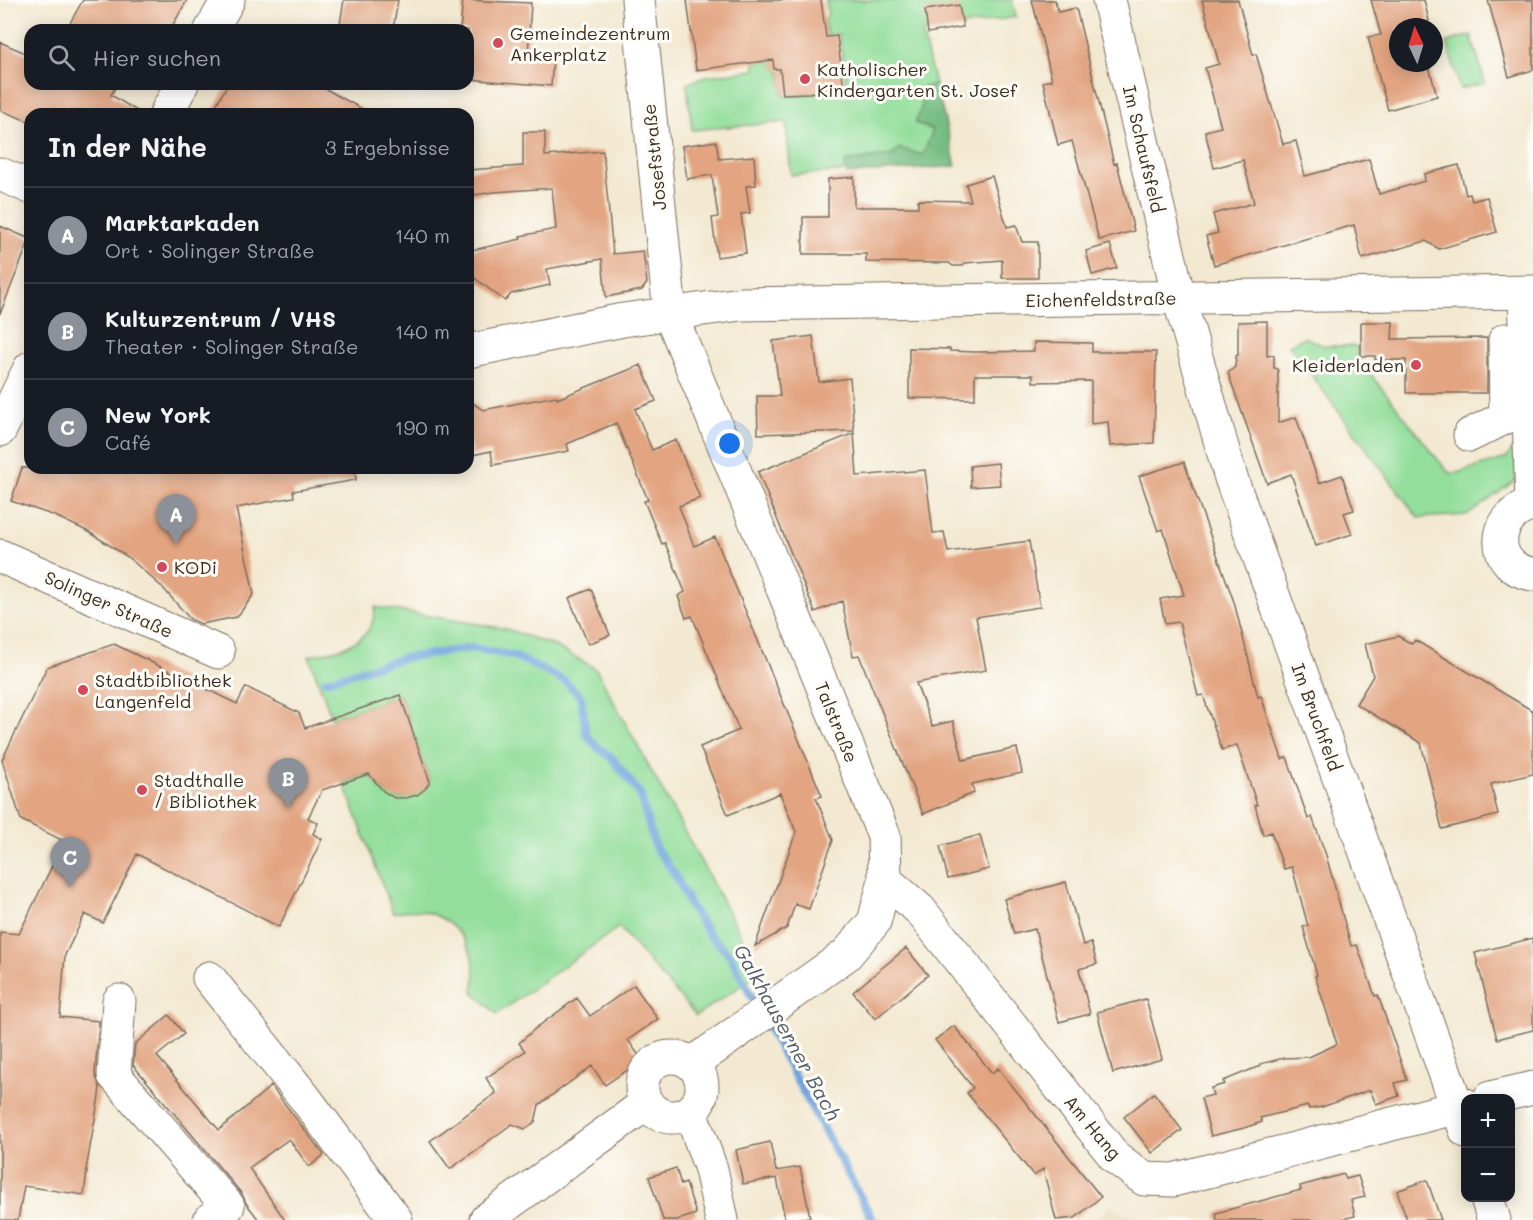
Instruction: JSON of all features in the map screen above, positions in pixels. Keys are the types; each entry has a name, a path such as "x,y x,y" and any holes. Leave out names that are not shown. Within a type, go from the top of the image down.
{"street":[{"path":"215,24 228,0"},
{"name":"Josefstraße","path":"638,0 670,313"},
{"name":"Im Schaufsfeld","path":"1109,0 1179,298"},
{"path":"169,108 180,90"},
{"path":"0,174 24,184"},
{"path":"1470,435 1506,417 1521,293"},
{"path":"1521,293 1533,504 1519,508 1509,516 1502,528 1501,540 1504,554 1511,565 1525,573 1533,574"},
{"name":"Eichenfeldstraße","path":"474,350 623,320 741,304 1521,293"},
{"name":"Im Bruchfeld","path":"1179,298 1231,478 1461,1109"},
{"name":"Talstraße","path":"670,313 884,836 885,880 874,922 846,955 692,1064"},
{"path":"0,428 24,384"},
{"name":"Solinger Straße","path":"0,556 218,652"},
{"name":"Am Hang","path":"885,880 920,910 1115,1157 1144,1179 1173,1180 1461,1114"},
{"path":"208,978 305,1098 396,1220"},
{"path":"119,1001 114,1075 228,1206 210,1220"},
{"path":"669,1056 692,1064 702,1080 702,1090 697,1103 690,1111 677,1117 654,1111 646,1103 643,1095 642,1084 648,1068 659,1059 669,1056"},
{"path":"1507,1094 1533,1088"},
{"path":"486,1220 646,1103"},
{"path":"690,1111 711,1169 722,1220"},
{"path":"1489,1202 1494,1220"}],"shaded area":[{"path":"1111,1207 1139,1220 1095,1220"}],"green space":[{"name":"Katholischer Kindergarten St. Josef","path":"826,0 1012,0 1016,17 922,33 955,164 791,175 786,122 692,130 687,84 707,76 755,70 755,62 770,61 780,72 783,96 847,90 839,34 827,35 824,18 828,17"},
{"path":"1471,35 1485,83 1460,89 1447,42"},
{"path":"936,85 956,166 847,174 845,162 893,155 900,148 923,155 933,130 915,123 921,109 923,87"},
{"path":"1304,337 1325,346 1358,346 1358,358 1447,471 1453,474 1507,458 1515,445 1516,480 1468,515 1418,518 1289,345"},
{"path":"375,607 507,629 557,647 596,669 761,972 696,1016 619,927 497,1014 473,992 475,979 471,954 458,932 438,917 426,912 414,910 393,913 344,783 369,774 385,792 397,798 403,798 421,792 430,782 400,695 332,718 309,656 343,648 362,637 369,629"}],"building":[{"path":"83,0 187,0 173,24 69,24"},
{"path":"344,0 398,0 394,24 340,24"},
{"name":"Gemeindezentrum Ankerplatz","path":"463,0 531,3 528,55 553,58 551,86 474,80 474,24 461,24"},
{"path":"687,0 821,0 826,37 837,36 844,88 783,94 780,69 774,69 773,60 696,70"},
{"path":"1032,0 1055,0 1058,12 1076,8 1114,164 1117,163 1134,231 1099,240 1072,141 1058,145 1043,82 1052,80"},
{"path":"1202,0 1238,0 1253,55 1256,54 1283,144 1296,141 1305,176 1369,159 1379,194 1425,181 1424,174 1459,165 1466,195 1470,194 1472,201 1487,197 1497,232 1439,249 1426,241 1362,259 1354,225 1214,265 1206,236 1218,233 1213,214 1254,203 1243,160 1214,168 1205,131 1221,127 1205,68 1219,64"},
{"path":"1371,0 1424,0 1428,18 1389,18 1389,72 1430,72 1437,96 1388,110 1368,37 1381,35"},
{"path":"1488,0 1533,0 1533,70 1509,77"},
{"path":"959,5 963,27 928,33 925,10"},
{"path":"0,42 24,52 24,90 114,90 111,95 132,108 24,108 24,120 0,110"},
{"path":"225,90 328,90 360,108 214,108"},
{"path":"523,132 545,132 545,156 603,151 613,254 643,251 647,283 642,290 606,297 602,259 547,269 550,285 511,294 505,301 474,278 474,250 521,239 520,236 556,229 552,188 474,195 474,170 523,166"},
{"path":"716,141 719,159 754,156 756,185 746,186 750,213 741,214 746,253 717,257 712,218 718,217 712,175 687,179 682,146"},
{"path":"992,176 1007,227 1016,225 1022,242 1038,242 1038,278 1002,278 1002,260 953,266 949,263 866,262 866,254 803,254 803,217 828,217 828,179 854,177 854,207 918,207 918,200 971,201 966,184"},
{"path":"0,226 24,236 24,254 0,314"},
{"path":"1110,244 1117,268 1092,275 1086,251"},
{"path":"1267,321 1267,356 1274,355 1274,368 1278,369 1278,423 1296,417 1319,483 1342,475 1354,510 1344,513 1352,534 1316,546 1291,474 1267,483 1228,373 1235,367 1238,355 1238,322"},
{"path":"1361,322 1393,322 1392,339 1487,338 1487,393 1406,393 1406,360 1375,360 1375,356 1361,356"},
{"path":"813,336 819,382 850,378 854,431 758,434 757,396 780,396 773,341"},
{"path":"1034,342 1092,343 1092,352 1156,352 1154,443 1110,446 1108,422 1091,424 1091,381 1033,382 1033,375 975,375 975,399 909,398 909,348 975,352 1034,351"},
{"path":"641,365 656,401 635,409 652,450 676,440 700,498 679,506 694,546 715,537 822,796 816,798 833,840 809,909 795,904 787,928 755,946 796,832 780,793 728,815 700,747 739,730 692,616 686,618 678,596 685,592 665,543 662,544 644,501 648,500 616,423 567,444 569,451 493,465 491,451 474,455 474,404 483,410 556,396 557,399"},
{"path":"854,433 857,476 925,470 933,533 944,532 948,552 1029,541 1040,607 976,617 986,670 916,683 932,726 953,721 963,760 1017,748 1022,773 972,784 974,793 923,814 859,655 853,656 842,601 815,612 758,472"},
{"path":"1184,462 1234,602 1258,697 1261,696 1282,759 1287,757 1308,819 1312,817 1326,855 1351,946 1357,945 1375,996 1378,995 1407,1080 1395,1083 1399,1096 1376,1104 1370,1090 1322,1107 1309,1109 1308,1106 1260,1118 1262,1122 1211,1136 1201,1098 1213,1095 1211,1088 1225,1084 1223,1081 1260,1066 1260,1064 1284,1058 1309,1057 1337,1044 1315,976 1317,975 1303,927 1308,926 1292,867 1284,869 1271,832 1263,835 1255,805 1257,805 1237,745 1222,750 1203,695 1198,696 1179,622 1165,624 1160,599 1184,595 1163,529 1158,531 1139,476"},
{"path":"998,463 1000,485 971,487 970,466"},
{"path":"22,468 24,468 24,474 356,474 356,480 293,491 294,497 236,508 254,594 237,617 201,624 190,619 163,588 128,557 89,532 55,516 11,501"},
{"path":"591,589 610,635 588,644 569,598"},
{"path":"1398,636 1412,644 1415,640 1533,711 1533,774 1491,784 1498,815 1442,829 1421,743 1356,704 1373,676 1365,644"},
{"path":"114,644 237,704 246,687 299,713 305,728 400,695 430,782 417,795 406,798 394,798 383,791 369,774 322,790 308,818 318,823 313,834 322,839 279,927 137,854 103,923 85,914 65,955 60,1017 99,1021 95,1074 100,1087 84,1195 24,1186 18,1220 0,1220 0,932 19,934 64,841 21,820 2,760 47,667"},
{"path":"980,835 989,869 948,879 940,846"},
{"path":"1066,882 1083,945 1091,943 1097,964 1079,969 1090,1014 1059,1022 1035,929 1014,934 1004,899"},
{"path":"1533,938 1533,1030 1497,1039 1475,953"},
{"path":"906,948 928,975 875,1019 853,992"},
{"path":"634,985 658,1019 628,1040 642,1060 605,1085 592,1066 539,1105 535,1122 525,1129 512,1124 450,1169 430,1141 496,1093 486,1078 525,1051 519,1043 577,998 590,1016"},
{"path":"1146,999 1162,1059 1113,1073 1097,1012"},
{"path":"169,1015 184,1034 157,1056 219,1130 271,1086 324,1155 309,1167 289,1139 249,1168 285,1220 259,1220 242,1194 133,1065 135,1044"},
{"path":"954,1026 992,1073 998,1068 1101,1197 1075,1218 1056,1220 1043,1169 1034,1176 967,1093 973,1088 935,1040"},
{"path":"1154,1093 1182,1130 1152,1153 1124,1117"},
{"path":"770,1142 776,1171 800,1167 810,1217 785,1220 777,1178 743,1184 736,1150"},
{"path":"676,1168 681,1185 686,1183 696,1214 678,1220 663,1220 649,1177"},
{"path":"1344,1174 1346,1179 1358,1176 1365,1197 1351,1200 1355,1216 1338,1220 1217,1220 1216,1213 1301,1190 1300,1186"},
{"path":"1427,1180 1441,1220 1407,1220 1397,1191"}],"waterway":[{"name":"Galkhauserner Bach","path":"325,681 404,658 472,648 514,656 565,681 581,697 586,734 595,745 612,758 640,794 655,847 674,873 691,907 710,936 730,955 758,1009"},
{"name":"Galkhauserner Bach","path":"764,1020 873,1220"}],"place":[{"name":"Gemeindezentrum Ankerplatz","path":"498,43"},
{"name":"Katholischer Kindergarten St. Josef","path":"805,79"},
{"name":"Kleiderladen","path":"1416,365"},
{"name":"Marktarkaden","path":"176,544"},
{"name":"KODi","path":"162,567"},
{"name":"Stadtbibliothek Langenfeld","path":"83,690"},
{"name":"Stadthalle / Bibliothek","path":"142,790"},
{"name":"Kulturzentrum / VHS","path":"288,808"},
{"name":"New York","path":"70,887"}]}
